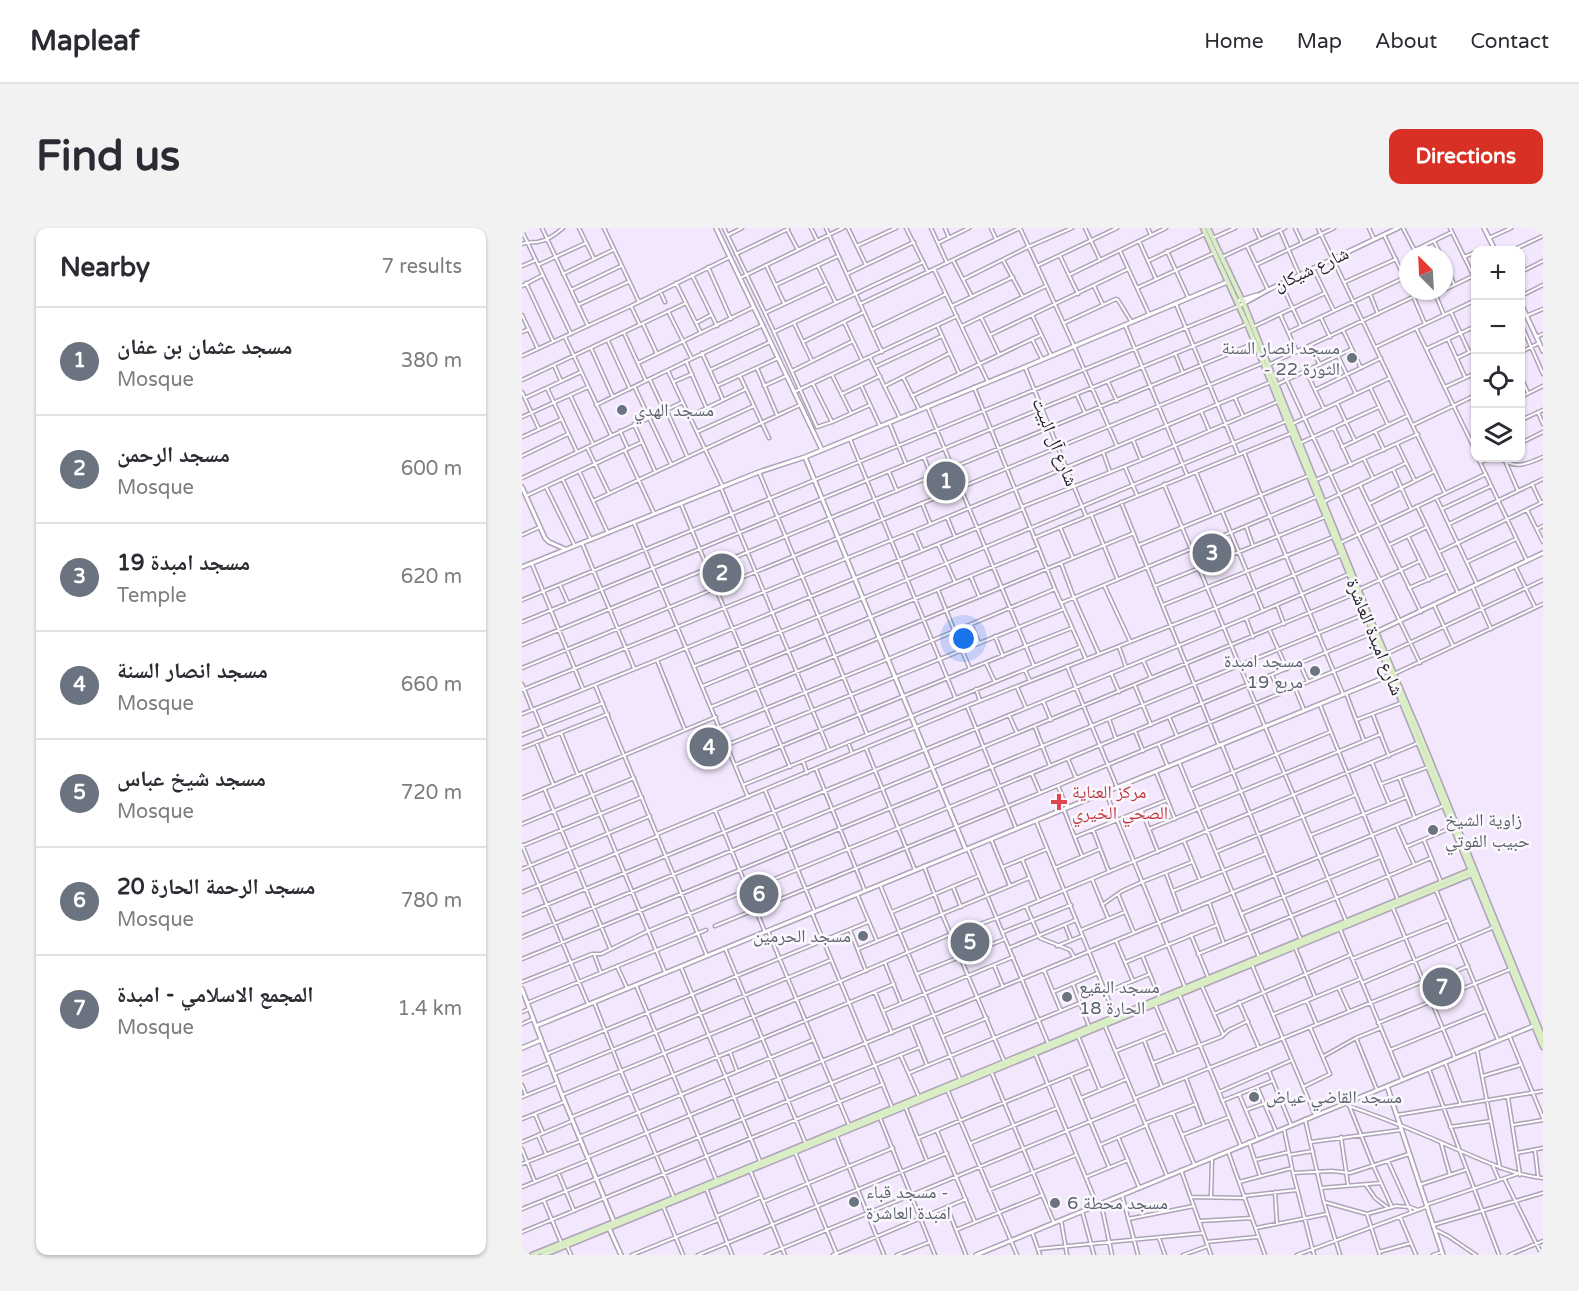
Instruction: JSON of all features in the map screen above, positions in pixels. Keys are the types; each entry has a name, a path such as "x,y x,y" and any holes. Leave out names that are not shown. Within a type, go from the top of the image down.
{"main road":[{"name":"شارع امبدة العاشرة","path":"1203,228 1253,327 1271,382 1315,481 1326,516 1358,591 1365,614 1386,654 1402,702 1473,871 1510,969 1543,1038"},
{"name":"شارع امبدة العاشرة","path":"1208,228 1233,279 1247,324 1300,443 1317,496 1322,502 1340,543 1381,651 1393,674 1543,1047"},
{"path":"1186,989 1208,978 1294,946 1441,882 1473,871"},
{"path":"615,1224 663,1206 717,1180 750,1170 836,1135 919,1097 1077,1036 1160,998 1252,963 1346,921 1392,906 1473,871"},
{"path":"543,1255 806,1143 880,1117 1005,1063 1035,1053 1090,1027 1155,1004 1178,992"},
{"path":"532,1255 609,1227"}],"street":[{"path":"542,228 588,326"},
{"path":"522,244 548,239 563,228"},
{"path":"579,228 594,259"},
{"path":"604,228 639,302"},
{"path":"716,228 822,450"},
{"path":"724,228 816,426 832,422 870,405"},
{"path":"728,235 742,228"},
{"path":"812,228 817,240"},
{"path":"826,228 882,352"},
{"path":"740,278 843,228"},
{"path":"849,228 866,265"},
{"path":"857,246 896,228"},
{"path":"906,228 928,272"},
{"path":"931,228 947,263"},
{"path":"945,228 949,238"},
{"path":"938,243 968,228"},
{"path":"991,228 996,239"},
{"path":"860,304 1020,228 1117,446"},
{"path":"963,279 1072,228"},
{"path":"1085,228 1100,260"},
{"path":"1037,266 1091,241 1110,229 1117,228"},
{"path":"1148,228 1151,235"},
{"path":"1069,275 1166,228"},
{"path":"1214,238 1235,228"},
{"path":"1255,228 1260,239"},
{"path":"1222,256 1285,228"},
{"path":"1295,228 1302,243"},
{"path":"1318,228 1445,493"},
{"path":"1256,265 1334,228"},
{"path":"1369,228 1374,239"},
{"name":"شارع شيكان","path":"1241,303 1396,228"},
{"path":"1403,228 1413,246"},
{"path":"1450,228 1471,272"},
{"path":"1484,228 1493,246"},
{"path":"1489,238 1511,228"},
{"path":"736,254 787,229 798,250"},
{"path":"1280,230 1299,275"},
{"path":"522,231 571,334"},
{"path":"1423,246 1452,232"},
{"path":"1148,261 1205,233"},
{"path":"1384,235 1399,264"},
{"path":"1522,246 1543,236"},
{"path":"1138,241 1156,279"},
{"path":"1434,241 1436,246"},
{"path":"847,274 914,242"},
{"path":"538,265 586,243"},
{"path":"1247,245 1268,290"},
{"path":"563,274 614,250"},
{"path":"1119,250 1149,314"},
{"path":"1167,251 1188,297"},
{"path":"1137,288 1215,253"},
{"path":"1464,257 1471,254"},
{"path":"776,285 838,256"},
{"path":"1060,256 1078,294"},
{"path":"522,356 730,257"},
{"path":"1003,259 1023,297"},
{"path":"1345,282 1396,259"},
{"path":"522,266 536,260"},
{"path":"953,260 972,297"},
{"path":"1525,270 1543,261"},
{"path":"774,332 923,262"},
{"path":"766,265 785,304"},
{"path":"571,290 621,266"},
{"path":"818,266 836,303"},
{"path":"708,267 731,319"},
{"path":"1313,268 1334,311"},
{"path":"934,269 988,382"},
{"path":"990,335 1128,269"},
{"path":"522,286 543,275"},
{"path":"692,275 717,326"},
{"path":"952,306 1013,277"},
{"path":"1454,285 1471,277"},
{"path":"522,567 759,472 805,457 1233,279"},
{"path":"1289,332 1399,280"},
{"path":"578,305 628,282"},
{"path":"526,283 554,342"},
{"path":"676,283 701,333"},
{"path":"1281,283 1301,326"},
{"path":"765,313 827,284"},
{"path":"1525,294 1543,285"},
{"path":"961,326 1046,286"},
{"path":"1094,286 1103,305"},
{"path":"660,291 665,302"},
{"path":"1253,327 1324,293"},
{"path":"872,330 946,294"},
{"path":"1370,294 1378,314"},
{"path":"1064,323 1118,300 1131,321"},
{"path":"522,668 1209,385 1278,361 1407,300"},
{"path":"1414,300 1425,324"},
{"path":"1438,300 1444,315"},
{"path":"1376,347 1471,302"},
{"path":"522,380 686,303"},
{"path":"1175,303 1238,454"},
{"path":"522,600 1241,303"},
{"path":"631,306 657,354"},
{"path":"638,363 754,307"},
{"path":"1543,309 1526,316 1543,351"},
{"path":"668,311 692,358"},
{"path":"803,342 864,312"},
{"path":"1451,312 1469,352 1456,358"},
{"path":"1280,314 1297,352"},
{"path":"522,315 538,349"},
{"path":"696,323 711,315"},
{"path":"1032,315 1051,355"},
{"path":"795,392 957,316"},
{"path":"981,317 999,354"},
{"path":"1320,317 1330,337"},
{"path":"844,322 863,361"},
{"path":"794,323 813,361"},
{"path":"1525,325 1530,323"},
{"path":"1124,324 1187,475"},
{"path":"522,622 1247,324"},
{"path":"596,405 763,325"},
{"path":"937,326 959,373"},
{"path":"1416,328 1471,442"},
{"path":"1426,349 1471,328"},
{"path":"522,332 529,329"},
{"path":"1343,330 1361,368"},
{"path":"624,333 687,456"},
{"path":"1525,334 1543,374"},
{"path":"1536,337 1543,334"},
{"path":"912,396 1041,335"},
{"path":"565,336 611,435"},
{"path":"875,367 942,336"},
{"path":"1032,339 1042,359"},
{"path":"1448,339 1465,377"},
{"path":"608,341 630,389"},
{"path":"792,371 853,341"},
{"path":"710,370 771,342"},
{"path":"522,645 1255,343"},
{"path":"1525,350 1539,343"},
{"path":"1310,346 1320,364"},
{"path":"591,348 613,396"},
{"path":"1276,385 1352,349"},
{"path":"702,353 723,400"},
{"path":"885,386 950,353"},
{"path":"1175,353 1183,373"},
{"path":"1338,356 1356,394"},
{"path":"870,357 900,418"},
{"path":"717,386 778,358"},
{"path":"1315,390 1381,358"},
{"path":"686,360 707,408"},
{"path":"1278,361 1420,663"},
{"path":"554,365 561,381"},
{"name":"شارع آل البيت","path":"1025,367 1086,516"},
{"path":"757,368 777,415"},
{"path":"668,371 722,488 829,750"},
{"path":"1306,371 1324,409"},
{"path":"525,398 581,372"},
{"path":"674,382 692,374"},
{"path":"765,386 787,375"},
{"path":"832,375 851,413"},
{"path":"1444,387 1471,375"},
{"path":"740,376 769,438"},
{"path":"842,394 880,376"},
{"path":"903,377 919,410"},
{"path":"1292,424 1390,378"},
{"path":"1108,382 1117,401"},
{"path":"523,689 914,531 1271,382"},
{"path":"813,384 832,422"},
{"path":"861,385 879,426"},
{"path":"1525,386 1528,393"},
{"path":"1525,395 1543,386"},
{"path":"522,417 588,387"},
{"path":"635,387 671,464"},
{"path":"974,387 1034,538 1086,659"},
{"path":"1370,387 1388,425"},
{"path":"548,388 577,452"},
{"path":"690,416 746,389"},
{"path":"522,392 539,429"},
{"path":"570,395 593,444"},
{"path":"1077,395 1085,413"},
{"path":"1234,398 1243,416"},
{"path":"1413,425 1471,399"},
{"path":"522,714 855,579 1279,401"},
{"path":"522,478 683,402"},
{"path":"1337,403 1355,441"},
{"path":"593,501 801,405"},
{"path":"697,432 754,406"},
{"path":"927,406 1034,666"},
{"path":"1300,443 1379,407"},
{"path":"1525,418 1543,410"},
{"path":"1202,411 1209,430"},
{"path":"1538,412 1543,424"},
{"path":"1342,447 1408,415"},
{"path":"522,437 562,418"},
{"path":"695,666 986,548 1287,421"},
{"path":"889,422 906,465"},
{"path":"634,424 656,471"},
{"path":"1334,428 1351,465"},
{"path":"620,431 654,514"},
{"path":"1375,431 1384,450"},
{"path":"1525,441 1543,432"},
{"path":"1034,538 1292,433"},
{"path":"522,456 569,434"},
{"path":"1315,481 1418,434"},
{"path":"850,438 956,698"},
{"path":"1133,439 1141,460"},
{"path":"526,496 642,442"},
{"path":"1397,444 1415,481"},
{"path":"586,447 609,493"},
{"path":"1102,452 1110,472"},
{"path":"1245,452 1269,516 1364,741"},
{"path":"805,457 956,827 997,918 1049,1046"},
{"path":"924,457 939,496"},
{"path":"1505,462 1521,466 1543,458"},
{"path":"1364,459 1374,478"},
{"path":"1480,462 1527,561"},
{"path":"1505,462 1518,491"},
{"path":"1322,502 1406,463"},
{"path":"1125,466 1137,495"},
{"path":"1393,469 1411,509"},
{"path":"1369,504 1435,471"},
{"path":"579,472 608,533"},
{"path":"759,472 867,734"},
{"path":"889,472 897,491"},
{"path":"1196,472 1214,514"},
{"path":"1340,543 1486,474"},
{"path":"1139,545 1309,476"},
{"path":"563,479 591,540"},
{"path":"1449,524 1543,479"},
{"path":"1164,484 1346,921"},
{"path":"1439,552 1542,503 1532,484"},
{"path":"1360,485 1421,612"},
{"path":"1442,509 1491,485"},
{"path":"522,487 546,540 566,549"},
{"path":"546,487 574,546"},
{"path":"1061,603 1317,496"},
{"path":"1436,497 1478,585"},
{"path":"1121,501 1210,723 1233,772 1301,940"},
{"path":"922,503 931,524"},
{"path":"681,504 790,766"},
{"path":"1417,506 1458,593"},
{"path":"1527,510 1543,542"},
{"path":"1222,511 1263,611"},
{"path":"1091,514 1118,579"},
{"path":"1155,586 1326,516"},
{"path":"947,517 955,537"},
{"path":"634,522 748,796"},
{"path":"1246,526 1253,546"},
{"path":"1537,529 1543,526"},
{"path":"522,535 540,527"},
{"path":"1060,527 1073,558"},
{"path":"1389,545 1427,527"},
{"path":"914,531 922,550"},
{"path":"711,706 1134,533"},
{"path":"1163,605 1334,536"},
{"path":"1408,536 1429,580"},
{"path":"1467,562 1517,538"},
{"path":"582,543 634,669"},
{"path":"938,544 955,583"},
{"path":"703,686 1039,548"},
{"path":"522,982 594,954 601,954 648,931 1400,622 1543,553"},
{"path":"522,891 967,706 1216,608 1341,555"},
{"path":"522,937 1310,614 1420,561"},
{"path":"531,563 583,689"},
{"path":"1062,563 1074,598 1099,654"},
{"path":"1515,566 1535,608"},
{"path":"1409,588 1448,571"},
{"path":"522,915 1349,574"},
{"path":"970,576 979,596"},
{"path":"1386,654 1543,580"},
{"path":"560,585 568,603"},
{"path":"1104,585 1130,641"},
{"path":"1473,587 1491,629"},
{"path":"720,727 1055,589"},
{"path":"938,590 954,630"},
{"path":"536,1026 1420,663 1543,604"},
{"path":"1277,605 1284,624"},
{"path":"1434,605 1453,647"},
{"path":"727,745 1064,609"},
{"path":"522,960 1365,614"},
{"path":"1246,618 1254,637"},
{"path":"971,624 979,643"},
{"path":"735,765 1072,628"},
{"path":"1270,630 1287,669"},
{"path":"995,636 1004,656"},
{"path":"1118,646 1126,667"},
{"path":"743,785 1080,647"},
{"path":"962,650 970,669"},
{"path":"715,926 1381,651"},
{"path":"657,660 685,730"},
{"path":"1143,660 1151,678"},
{"path":"986,663 995,682"},
{"path":"1300,664 1308,682"},
{"path":"1067,666 1117,788"},
{"path":"1025,669 1030,681"},
{"path":"1111,673 1119,692"},
{"path":"1272,675 1280,694"},
{"path":"522,684 546,738"},
{"path":"596,685 707,956"},
{"path":"1135,686 1151,724"},
{"path":"1017,687 1026,708"},
{"path":"1295,688 1305,710"},
{"path":"976,689 981,701"},
{"path":"1043,701 1051,720"},
{"path":"1356,720 1402,702"},
{"path":"522,735 603,703"},
{"path":"1319,704 1398,900"},
{"path":"967,706 1017,828"},
{"path":"522,748 608,714"},
{"path":"1373,714 1389,756"},
{"path":"1009,715 1017,734"},
{"path":"522,798 716,717"},
{"path":"1169,717 1177,736"},
{"path":"1109,719 1116,739"},
{"path":"1035,726 1050,766"},
{"path":"1135,731 1143,751"},
{"path":"561,732 578,775"},
{"path":"1190,790 1330,732"},
{"path":"1149,830 1380,734"},
{"path":"536,742 553,785"},
{"path":"848,742 852,754"},
{"path":"562,1095 951,934 1064,891 1418,742"},
{"path":"1159,744 1168,767"},
{"path":"866,748 915,870"},
{"path":"1067,759 1076,778"},
{"path":"803,761 807,772"},
{"path":"1179,762 1248,934 1260,958"},
{"path":"1372,763 1389,804"},
{"path":"1381,784 1428,767"},
{"path":"816,769 865,891"},
{"path":"583,772 666,973"},
{"path":"1156,772 1175,819"},
{"path":"1032,773 1040,793"},
{"path":"1399,777 1415,818"},
{"path":"522,824 634,778"},
{"path":"1058,786 1082,856"},
{"path":"544,789 610,948"},
{"path":"765,790 798,870 831,960 893,1108"},
{"path":"1106,793 1186,989"},
{"path":"1216,852 1356,795"},
{"path":"1311,835 1407,796"},
{"path":"588,1004 522,845 642,797"},
{"path":"1075,837 1167,800"},
{"path":"522,1187 647,1133 1444,805"},
{"path":"715,810 754,909 779,959 850,1127"},
{"path":"1142,811 1158,852"},
{"path":"522,869 650,816"},
{"path":"1036,821 1116,1018"},
{"path":"1396,826 1414,865"},
{"path":"1406,847 1453,826"},
{"path":"1092,830 1109,872"},
{"path":"991,839 1010,886"},
{"path":"1424,840 1441,882"},
{"path":"1184,841 1200,880"},
{"path":"1003,867 1047,849"},
{"path":"1055,868 1100,849"},
{"path":"1173,891 1266,854"},
{"path":"1241,914 1381,856"},
{"path":"1198,954 1431,858"},
{"path":"1022,859 1039,901"},
{"path":"1102,905 1142,882 1192,862"},
{"path":"924,866 1005,1063"},
{"path":"1166,873 1181,914"},
{"path":"892,912 979,876"},
{"path":"858,949 1029,878"},
{"path":"1092,879 1108,920"},
{"path":"765,883 773,902"},
{"path":"880,885 961,1080"},
{"path":"953,887 961,907"},
{"path":"1436,888 1498,1040"},
{"path":"857,894 877,941"},
{"path":"1118,894 1134,933"},
{"path":"1209,902 1224,944"},
{"path":"1002,932 1071,905"},
{"path":"1026,906 1038,935 1072,952 1074,957"},
{"path":"1392,906 1455,1058"},
{"path":"1081,930 1125,912"},
{"path":"1009,948 1076,920"},
{"path":"1352,959 1449,920"},
{"path":"546,1054 868,922"},
{"path":"1065,925 1071,940"},
{"path":"1126,962 1217,925"},
{"path":"1339,926 1402,1079"},
{"path":"1362,983 1494,927"},
{"path":"527,1003 706,930"},
{"path":"850,930 866,971"},
{"path":"1191,935 1208,978"},
{"path":"1057,946 1083,936"},
{"path":"917,974 1005,939"},
{"path":"1116,941 1133,981"},
{"path":"1294,946 1316,997"},
{"path":"725,948 806,1143"},
{"path":"594,954 601,973"},
{"path":"1142,955 1160,998"},
{"path":"1214,1014 1350,955"},
{"path":"882,1011 1013,957"},
{"path":"554,1074 831,960"},
{"path":"885,963 901,1003"},
{"path":"1252,963 1315,1115"},
{"path":"994,965 1003,987"},
{"path":"618,966 627,988"},
{"path":"766,1255 1067,1131 1162,1087 1316,1024 1468,966"},
{"path":"681,967 761,1162"},
{"path":"1378,1023 1510,969"},
{"path":"1044,970 1061,1011"},
{"path":"1053,992 1098,973"},
{"path":"1106,992 1150,974"},
{"path":"1273,1015 1360,979"},
{"path":"522,1142 630,1092 894,984"},
{"path":"1073,984 1090,1027"},
{"path":"1201,984 1224,1034"},
{"path":"636,985 717,1180"},
{"path":"1339,988 1349,1011"},
{"path":"522,990 549,1063 615,1224"},
{"path":"875,992 892,1033"},
{"path":"1178,992 1241,1146"},
{"path":"1307,1001 1316,1024"},
{"path":"594,1002 674,1198"},
{"path":"1239,1002 1259,1048"},
{"path":"909,1073 1080,1003"},
{"path":"1155,1004 1176,1054"},
{"path":"522,1012 529,1009"},
{"path":"1390,1050 1486,1011"},
{"path":"943,1036 987,1018"},
{"path":"522,1024 533,1019"},
{"path":"1153,1063 1224,1034 1248,1021"},
{"path":"1104,1024 1167,1176"},
{"path":"911,1025 927,1065"},
{"path":"978,1255 1194,1164 1315,1115 1349,1104 1402,1079 1535,1025"},
{"path":"1303,1087 1330,1074 1310,1027"},
{"path":"1323,1056 1356,1038 1381,1028"},
{"path":"1116,1052 1166,1031"},
{"path":"1509,1035 1543,1119 1513,1125"},
{"path":"1077,1036 1100,1090"},
{"path":"1356,1038 1377,1090"},
{"path":"522,1048 541,1040"},
{"path":"522,1164 638,1112 813,1040"},
{"path":"1144,1040 1162,1087"},
{"path":"522,1209 920,1047"},
{"path":"1476,1048 1500,1168"},
{"path":"730,1052 737,1071"},
{"path":"1035,1053 1099,1204 1112,1255"},
{"path":"900,1054 919,1097"},
{"path":"1219,1092 1292,1061"},
{"path":"1445,1062 1461,1105"},
{"path":"522,1074 549,1063"},
{"path":"1482,1076 1522,1065"},
{"path":"918,1138 1090,1067"},
{"path":"1429,1068 1499,1255"},
{"path":"991,1071 1054,1223"},
{"path":"1269,1071 1291,1125"},
{"path":"1071,1075 1109,1167"},
{"path":"1186,1078 1204,1126"},
{"path":"1081,1098 1127,1079"},
{"path":"1222,1101 1273,1080"},
{"path":"522,1085 524,1096 557,1083"},
{"path":"522,1232 883,1084"},
{"path":"1387,1086 1443,1254 1432,1255"},
{"path":"1257,1087 1276,1131"},
{"path":"947,1089 1017,1255"},
{"path":"1397,1115 1543,1091"},
{"path":"1239,1094 1258,1139"},
{"path":"1508,1097 1519,1174"},
{"path":"522,1119 565,1102"},
{"path":"1246,1110 1264,1103"},
{"path":"1100,1144 1196,1104"},
{"path":"1349,1104 1500,1168 1543,1178"},
{"path":"1349,1104 1390,1208"},
{"path":"905,1106 927,1161"},
{"path":"970,1143 1057,1108"},
{"path":"1173,1113 1194,1164"},
{"path":"535,1114 543,1133"},
{"path":"880,1117 935,1255"},
{"path":"1182,1135 1229,1117"},
{"path":"1305,1119 1327,1214 1340,1255"},
{"path":"1450,1127 1491,1121"},
{"path":"1283,1128 1314,1255"},
{"path":"1311,1142 1401,1130"},
{"path":"937,1131 975,1222"},
{"path":"538,1135 546,1154"},
{"path":"836,1135 884,1255"},
{"path":"1118,1137 1140,1187"},
{"path":"1341,1137 1348,1186"},
{"path":"1440,1142 1450,1175"},
{"path":"1249,1143 1260,1176"},
{"path":"763,1202 893,1148"},
{"path":"1517,1153 1543,1148"},
{"path":"522,1149 535,1182"},
{"path":"1535,1150 1538,1178"},
{"path":"1228,1151 1265,1255"},
{"path":"1255,1160 1312,1151"},
{"path":"794,1152 836,1254 966,1199"},
{"path":"698,1255 947,1153"},
{"path":"1293,1173 1352,1172 1409,1154"},
{"path":"989,1190 1077,1155"},
{"path":"1211,1197 1212,1157"},
{"path":"1086,1177 1128,1160"},
{"path":"1388,1161 1411,1212"},
{"path":"1493,1165 1499,1180"},
{"path":"1239,1182 1292,1168"},
{"path":"750,1170 785,1255"},
{"path":"1180,1170 1211,1255"},
{"path":"1419,1185 1466,1170"},
{"path":"558,1172 574,1211"},
{"path":"1297,1255 1519,1174"},
{"path":"1504,1178 1542,1255"},
{"path":"1321,1188 1381,1183"},
{"path":"1366,1185 1377,1200 1390,1208"},
{"path":"706,1186 732,1255"},
{"path":"1190,1197 1244,1197 1297,1190"},
{"path":"1275,1192 1277,1224"},
{"path":"1434,1227 1543,1193"},
{"path":"956,1230 1042,1195"},
{"path":"1122,1195 1138,1255"},
{"path":"632,1255 761,1197"},
{"path":"544,1201 561,1243"},
{"path":"1324,1202 1367,1214 1408,1206 1418,1210"},
{"path":"663,1206 683,1255"},
{"path":"1128,1219 1194,1206"},
{"path":"947,1207 966,1255"},
{"path":"1082,1211 1094,1255"},
{"path":"1256,1228 1327,1214"},
{"path":"1367,1214 1380,1253 1411,1243"},
{"path":"1400,1217 1416,1255"},
{"path":"1199,1221 1252,1218"},
{"path":"1061,1220 1067,1255"},
{"path":"609,1227 621,1255"},
{"path":"1434,1227 1476,1255"},
{"path":"1032,1232 1040,1255"},
{"path":"1038,1249 1203,1233"},
{"path":"1159,1237 1165,1255"},
{"path":"1206,1242 1259,1237"},
{"path":"1509,1255 1543,1241"},
{"path":"897,1255 930,1242"},
{"path":"567,1246 571,1255"},
{"path":"1183,1255 1208,1246"}],"place":[{"name":"مسجد انصار السنة - الثورة 22","path":"1352,358"},
{"name":"مسجد الهدي","path":"622,410"},
{"name":"مسجد عثمان بن عفان","path":"946,481"},
{"name":"مسجد امبدة 19","path":"1212,553"},
{"name":"مسجد الرحمن","path":"722,573"},
{"name":"مسجد امبدة مربع 19","path":"1315,671"},
{"name":"مسجد انصار السنة","path":"709,747"},
{"name":"مركز العناية الصحي الخيري","path":"1059,802"},
{"name":"زاوية الشيخ حبيب الفوتي","path":"1433,830"},
{"name":"مسجد الرحمة الحارة 20","path":"759,894"},
{"name":"مسجد الحرمين","path":"863,936"},
{"name":"مسجد شيخ عباس","path":"970,942"},
{"name":"المجمع الاسلامي - امبدة","path":"1442,987"},
{"name":"مسجد البقيع الحارة 18","path":"1067,997"},
{"name":"مسجد القاضي عياض","path":"1254,1097"},
{"name":"مسجد قباء - امبدة العاشرة","path":"854,1202"},
{"name":"مسجد محطة 6","path":"1055,1203"}]}
